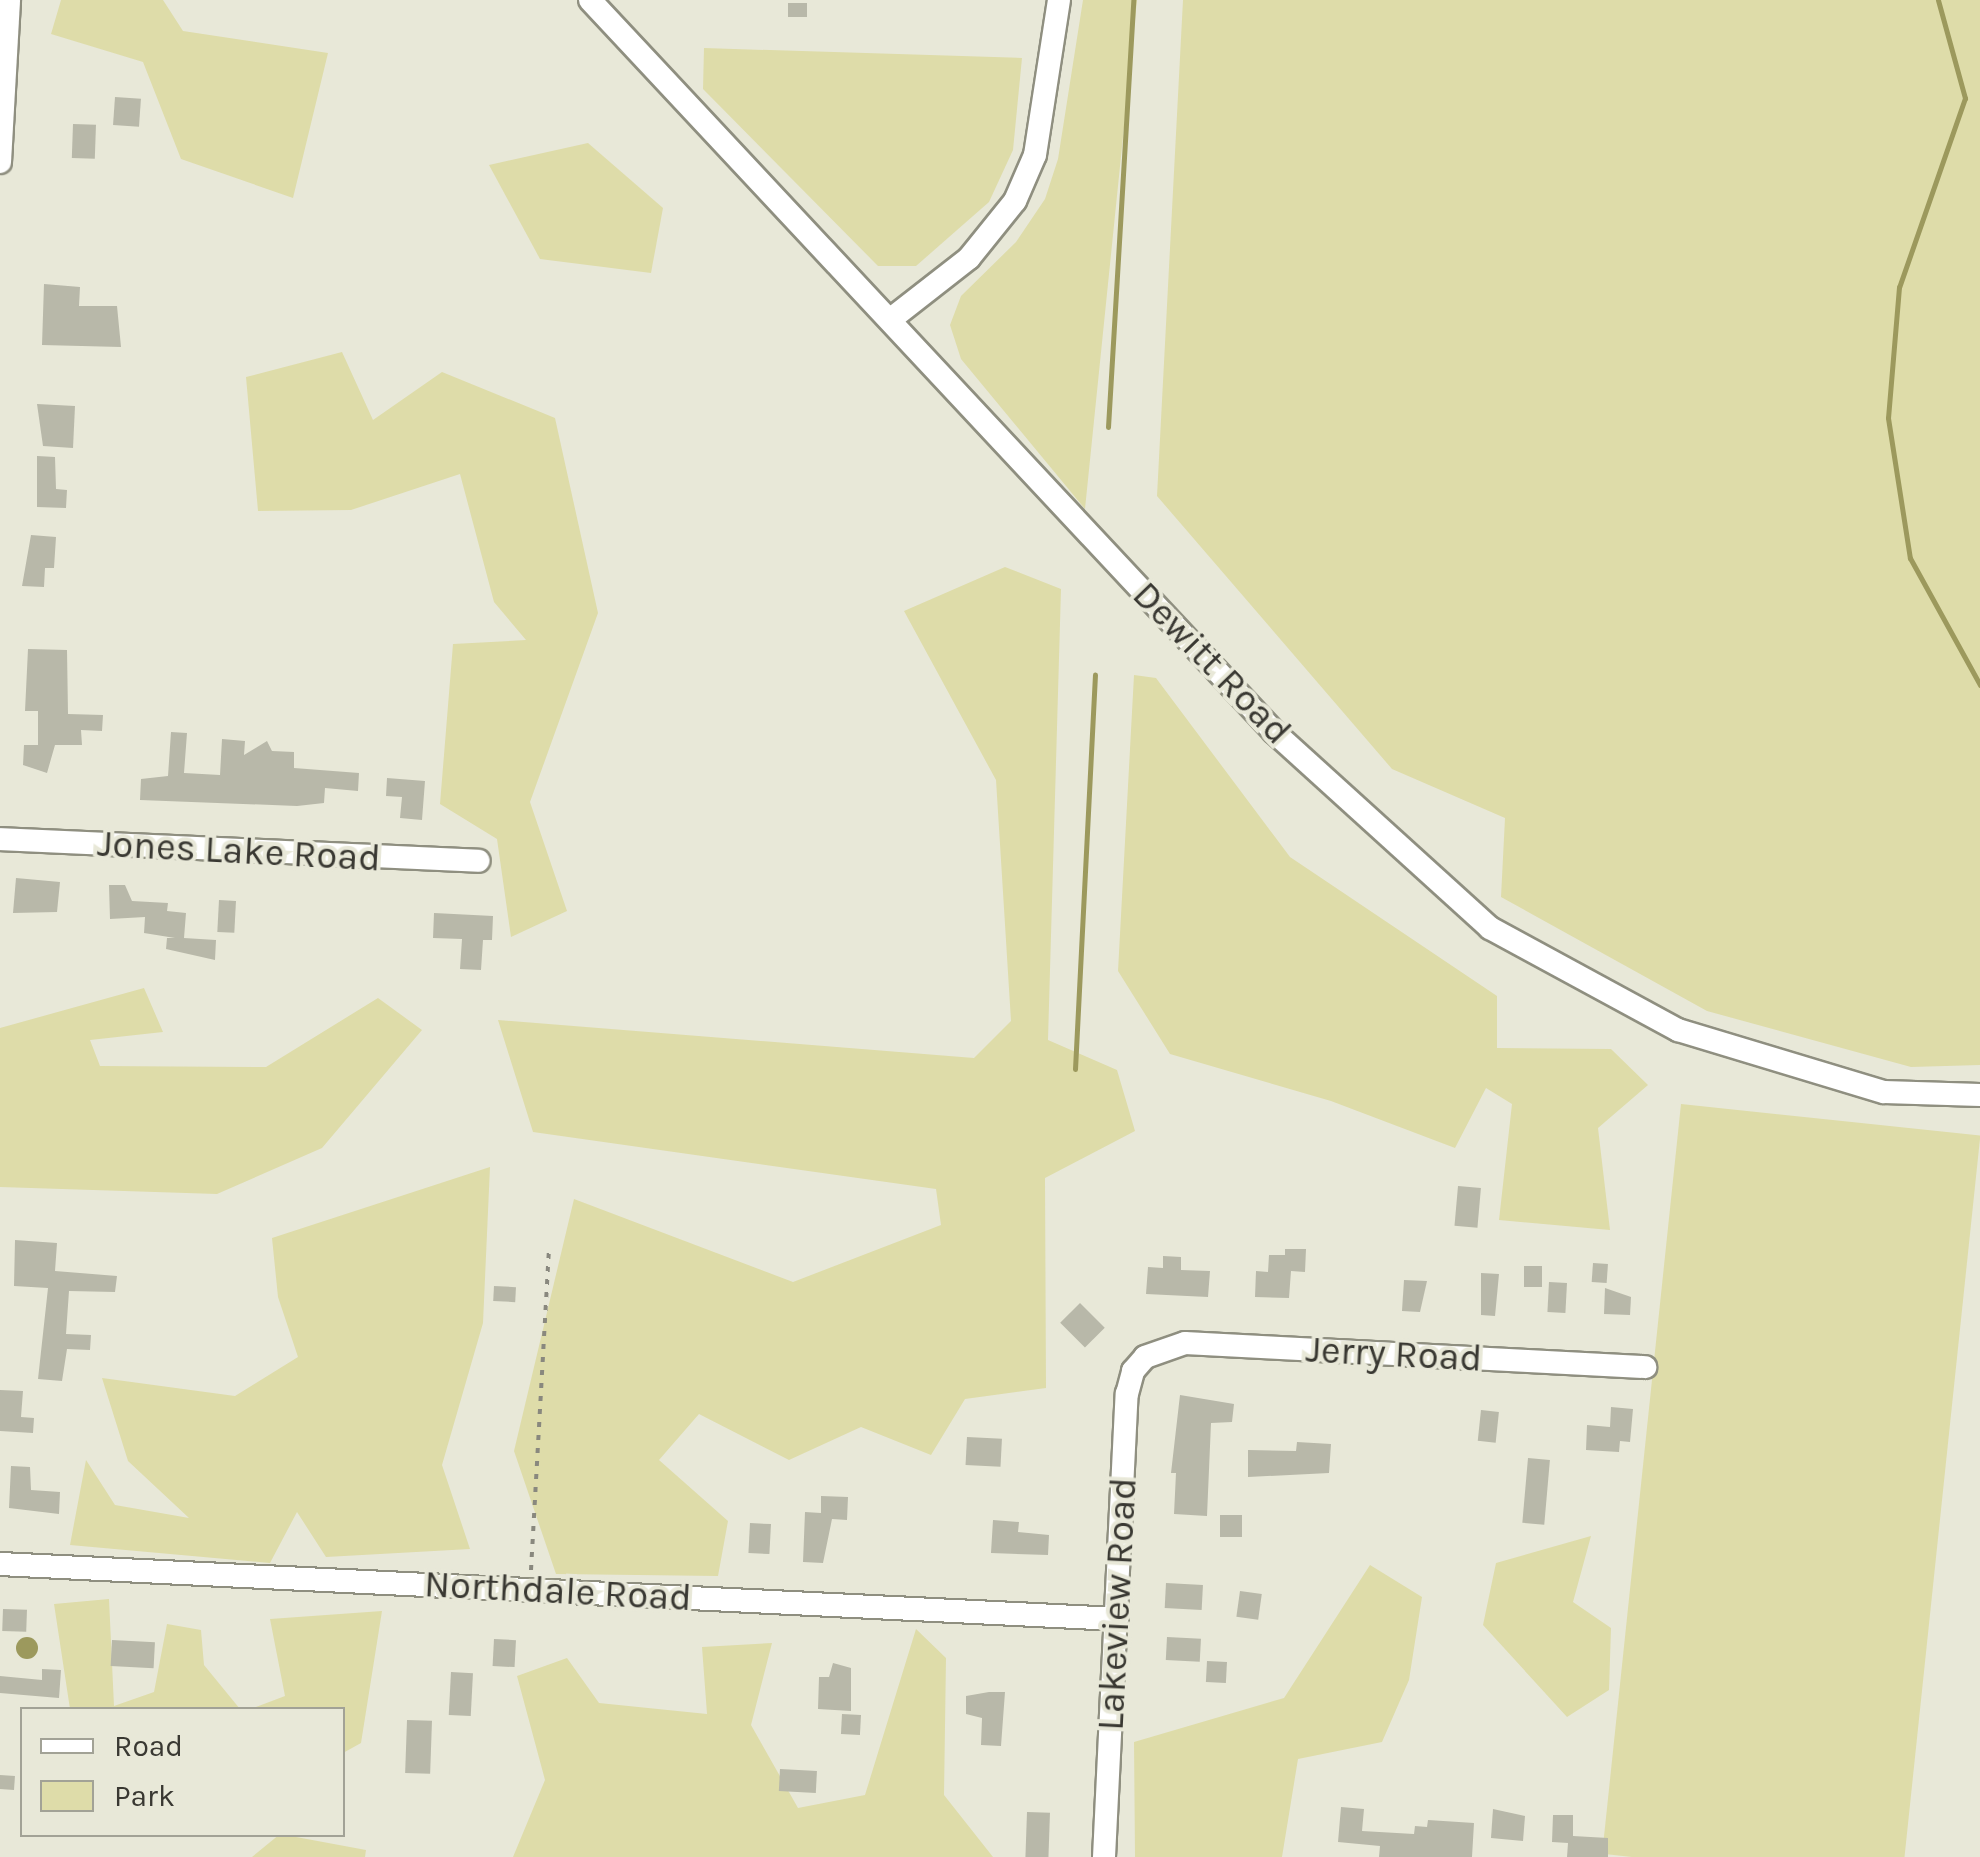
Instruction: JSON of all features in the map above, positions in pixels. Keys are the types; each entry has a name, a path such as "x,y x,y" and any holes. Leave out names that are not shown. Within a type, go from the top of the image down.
{"street":[{"path":"0,162 9,0"},
{"path":"891,320 969,258 1015,201 1035,156 1058,0"},
{"name":"Dewitt Road","path":"592,1 1274,732 1490,928 1678,1030 1884,1092 1980,1095"},
{"name":"Jones Lake Road","path":"0,839 478,860"},
{"name":"Jerry Road","path":"1145,1357 1185,1342 1645,1367"},
{"name":"Lakeview Road","path":"1104,1857 1128,1394 1133,1372 1145,1357"},
{"name":"Northdale Road","path":"0,1564 1117,1619"}],"path":[{"path":"530,1590 550,1246"}],"green space":[{"path":"61,0 163,0 183,31 328,53 293,198 181,159 143,62 51,34"},
{"path":"1083,0 1137,0 1085,509 961,359 950,325 961,296 1016,242 1045,199 1058,159"},
{"path":"1183,0 1980,0 1980,1065 1911,1067 1707,1011 1501,897 1505,818 1392,769 1157,496"},
{"path":"704,48 1022,58 1013,150 989,202 916,266 878,266 703,89"},
{"path":"588,143 663,208 651,273 540,259 489,165"},
{"path":"342,352 373,420 442,372 555,418 598,613 530,802 567,911 511,937 497,839 440,804 453,644 526,640 494,602 460,474 351,510 258,511 246,377"},
{"path":"1005,567 1061,589 1048,1040 1117,1070 1135,1131 1045,1178 1046,1388 965,1399 931,1455 861,1427 789,1460 699,1414 659,1460 728,1521 718,1576 556,1574 514,1451 574,1199 793,1282 941,1225 936,1189 533,1132 498,1020 974,1058 1011,1021 996,780 904,611"},
{"path":"1134,675 1156,678 1290,857 1497,996 1497,1048 1611,1049 1648,1085 1598,1128 1610,1230 1499,1220 1512,1104 1486,1088 1455,1148 1331,1101 1170,1054 1118,971"},
{"path":"144,988 163,1032 90,1040 100,1066 266,1067 378,998 422,1030 322,1148 217,1194 0,1187 0,1028"},
{"path":"1681,1104 1980,1135 1905,1857 1602,1854"},
{"path":"490,1167 483,1323 442,1465 470,1549 326,1557 297,1512 270,1563 70,1545 86,1460 115,1505 189,1518 128,1461 102,1378 235,1396 298,1357 278,1297 272,1238"},
{"path":"1591,1536 1573,1602 1611,1628 1609,1690 1567,1717 1483,1625 1496,1563"},
{"path":"1370,1565 1422,1597 1409,1680 1382,1742 1298,1759 1282,1857 1135,1857 1134,1742 1284,1698"},
{"path":"109,1599 114,1706 154,1692 167,1624 201,1630 204,1665 238,1707 70,1707 54,1604"},
{"path":"382,1611 361,1743 345,1752 345,1707 256,1707 285,1696 270,1619"},
{"path":"916,1629 946,1658 944,1795 993,1857 513,1857 545,1780 517,1676 567,1658 599,1703 707,1714 702,1647 772,1643 751,1725 798,1808 865,1795"},
{"path":"276,1837 366,1850 365,1857 252,1857"}],"shaded area":[{"path":"27,1637 35,1640 35,1656 27,1659 19,1656 16,1648 19,1640"}],"building":[{"path":"788,3 807,3 807,17 788,17"},
{"path":"115,97 141,99 139,127 113,125"},
{"path":"73,124 96,125 95,159 72,158"},
{"path":"44,284 80,287 79,306 117,306 121,347 42,345"},
{"path":"37,404 75,406 73,448 43,446"},
{"path":"37,456 55,457 56,489 67,490 66,508 37,507"},
{"path":"31,535 56,537 54,568 45,568 44,587 22,586"},
{"path":"28,649 67,650 68,714 103,715 102,731 81,730 82,745 55,745 47,773 23,765 24,745 38,745 38,711 25,711"},
{"path":"171,732 187,733 184,773 220,775 222,739 245,741 244,755 267,741 272,751 294,752 294,768 359,773 358,791 325,788 324,803 297,806 140,800 141,779 168,776"},
{"path":"387,778 425,781 422,820 400,818 402,797 386,796"},
{"path":"16,878 60,882 57,912 13,913"},
{"path":"109,885 125,885 132,901 168,903 167,911 186,913 184,938 216,940 215,960 166,949 167,938 175,938 144,933 145,917 110,919"},
{"path":"219,900 236,901 234,933 217,932"},
{"path":"434,913 493,916 492,940 483,940 481,970 460,969 462,939 433,938"},
{"path":"1458,1186 1481,1188 1477,1228 1455,1226"},
{"path":"15,1240 57,1243 55,1271 117,1276 115,1292 69,1291 66,1334 91,1335 90,1350 67,1349 62,1381 38,1379 48,1288 14,1286"},
{"path":"1285,1249 1306,1249 1305,1272 1291,1271 1289,1298 1255,1297 1256,1271 1268,1272 1269,1255 1285,1255"},
{"path":"1163,1256 1181,1257 1181,1270 1210,1271 1208,1297 1146,1294 1148,1267 1163,1268"},
{"path":"1593,1263 1608,1264 1607,1283 1592,1282"},
{"path":"1524,1266 1542,1266 1542,1287 1524,1287"},
{"path":"1481,1273 1499,1274 1495,1316 1481,1315"},
{"path":"1404,1280 1427,1281 1420,1312 1402,1311"},
{"path":"1549,1282 1567,1283 1565,1313 1547,1312"},
{"path":"494,1286 516,1287 515,1302 493,1301"},
{"path":"1605,1288 1631,1297 1630,1315 1604,1314"},
{"path":"1080,1303 1105,1328 1085,1348 1060,1323"},
{"path":"0,1390 23,1391 21,1417 34,1418 33,1433 0,1431"},
{"path":"1180,1395 1234,1404 1232,1422 1211,1423 1207,1516 1174,1514 1176,1473 1171,1473"},
{"path":"1611,1407 1633,1409 1630,1442 1620,1441 1619,1452 1586,1450 1587,1425 1610,1427"},
{"path":"1481,1410 1499,1412 1496,1443 1478,1441"},
{"path":"967,1437 1002,1439 1000,1467 966,1465"},
{"path":"1297,1442 1331,1444 1329,1473 1248,1477 1248,1450 1296,1451"},
{"path":"1528,1458 1550,1460 1544,1525 1522,1523"},
{"path":"11,1466 30,1467 31,1490 60,1492 59,1514 9,1508"},
{"path":"821,1496 848,1497 847,1520 832,1519 823,1563 803,1562 805,1512 821,1513"},
{"path":"1220,1515 1242,1515 1242,1537 1220,1537"},
{"path":"993,1520 1019,1522 1018,1532 1049,1535 1048,1555 991,1553"},
{"path":"750,1523 771,1524 769,1554 748,1553"},
{"path":"1166,1583 1203,1585 1202,1610 1165,1608"},
{"path":"1240,1591 1262,1594 1258,1620 1236,1617"},
{"path":"3,1609 27,1610 26,1632 2,1631"},
{"path":"1167,1637 1201,1639 1200,1662 1166,1660"},
{"path":"494,1639 516,1640 515,1667 493,1666"},
{"path":"112,1640 155,1642 154,1668 111,1666"},
{"path":"1207,1661 1227,1662 1226,1683 1206,1682"},
{"path":"833,1663 851,1668 851,1711 818,1709 819,1677 829,1677"},
{"path":"42,1669 61,1670 59,1698 0,1693 0,1676 42,1680"},
{"path":"451,1672 473,1673 471,1716 449,1715"},
{"path":"1005,1692 1001,1746 981,1745 982,1718 966,1714 966,1696"},
{"path":"842,1714 861,1715 860,1735 841,1734"},
{"path":"407,1720 432,1721 430,1774 405,1773"},
{"path":"780,1769 817,1771 816,1793 779,1791"},
{"path":"0,1775 15,1776 14,1790 0,1789"},
{"path":"1341,1807 1364,1809 1362,1831 1414,1834 1415,1826 1427,1827 1428,1820 1474,1823 1472,1857 1379,1857 1380,1846 1338,1842"},
{"path":"1493,1809 1525,1816 1523,1841 1491,1838"},
{"path":"1027,1812 1050,1813 1048,1857 1025,1857"},
{"path":"1553,1815 1573,1815 1573,1836 1608,1838 1608,1857 1567,1857 1568,1843 1552,1842"}],"waterway":[{"path":"1108,427 1133,0"},
{"path":"1938,0 1965,98 1899,287 1888,418 1910,558 1980,685"},
{"path":"1075,1069 1095,675"}]}
